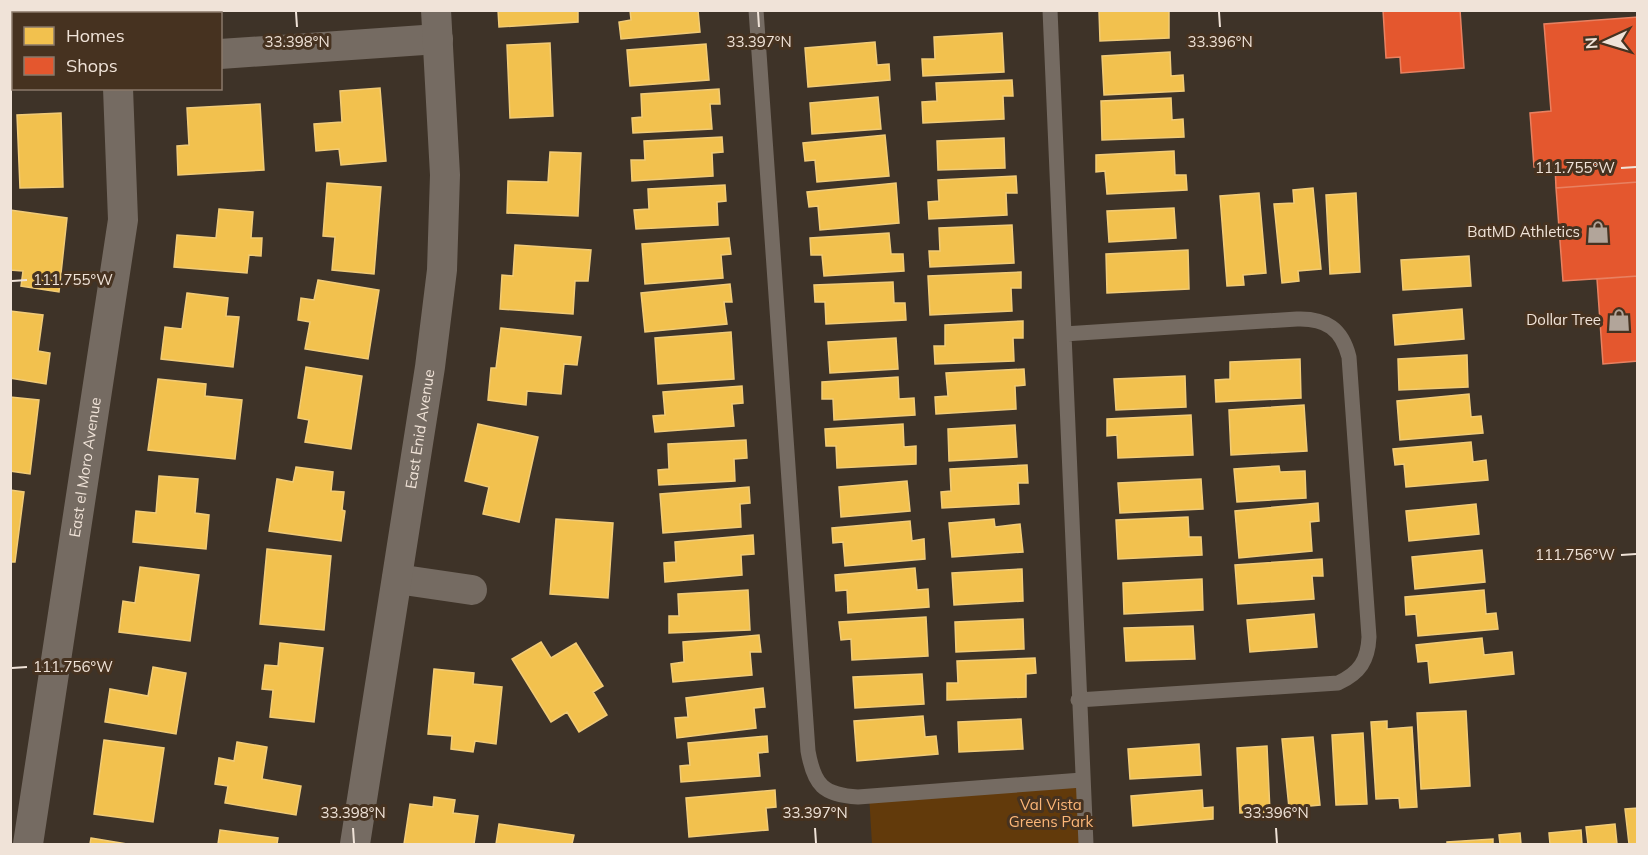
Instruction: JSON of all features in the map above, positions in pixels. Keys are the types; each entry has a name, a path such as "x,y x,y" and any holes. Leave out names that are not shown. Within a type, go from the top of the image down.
{"street":[{"path":"222,54 437,25"},
{"name":"East Enid Avenue","path":"355,844 397,579 442,270 445,175 437,25"},
{"name":"East el Moro Avenue","path":"28,844 123,220 118,90"},
{"path":"397,579 472,590"}],"lane":[{"path":"756,10 808,751 814,774 821,786 832,793 858,797 1082,780"},
{"path":"1050,10 1086,844"},
{"path":"1064,334 1297,319 1321,321 1333,326 1341,334 1349,357 1369,637 1369,648 1359,670 1338,682 1078,700"}],"green space":[{"name":"Val Vista Greens Park","path":"1082,780 1086,844 872,844 869,795"}],"building: Homes":[{"path":"34,10 68,10 45,12 34,12"},
{"path":"498,10 578,10 578,22 499,27"},
{"path":"630,10 698,10 700,32 621,39 619,22 631,20"},
{"path":"1169,10 1169,38 1100,41 1099,11"},
{"path":"1002,33 1004,72 923,76 922,59 935,59 934,37"},
{"path":"875,42 877,65 889,64 890,80 808,87 805,48"},
{"path":"550,43 553,116 510,118 507,45"},
{"path":"706,44 709,80 630,86 627,50"},
{"path":"1170,52 1171,76 1183,75 1184,91 1104,95 1102,56"},
{"path":"1012,80 1013,96 1003,96 1004,119 923,123 922,102 937,101 936,83"},
{"path":"380,88 386,161 341,165 339,149 316,151 314,124 342,122 340,91"},
{"path":"719,89 720,104 710,104 712,129 633,133 632,118 642,117 641,94"},
{"path":"878,97 881,129 812,134 810,103"},
{"path":"1171,98 1172,120 1183,119 1184,137 1102,140 1101,101"},
{"path":"260,104 264,170 178,175 177,146 189,145 187,108"},
{"path":"61,113 63,187 20,188 17,115"},
{"path":"885,135 889,176 817,182 815,160 805,161 803,143"},
{"path":"722,137 723,152 712,153 713,176 632,181 631,160 645,160 644,141"},
{"path":"1004,138 1005,168 938,170 937,141"},
{"path":"1174,151 1175,175 1186,175 1187,190 1107,194 1105,171 1096,172 1096,155"},
{"path":"550,152 581,153 578,216 507,213 508,181 548,182"},
{"path":"1016,176 1017,193 1006,193 1007,215 929,219 928,202 939,201 938,180"},
{"path":"327,183 381,187 374,274 332,270 335,237 323,236"},
{"path":"896,183 899,223 820,230 818,206 809,207 807,192"},
{"path":"725,185 726,201 717,202 718,225 636,229 634,210 649,209 648,189"},
{"path":"1313,188 1321,269 1298,271 1299,281 1282,283 1274,204 1294,203 1293,190"},
{"path":"1259,193 1266,273 1243,275 1244,285 1227,286 1220,196"},
{"path":"1356,193 1360,272 1330,274 1326,195"},
{"path":"1174,208 1176,238 1109,242 1107,211"},
{"path":"219,209 253,212 251,238 262,238 261,256 249,255 247,273 174,267 177,235 216,238"},
{"path":"10,210 67,218 59,292 21,286 23,271 10,270"},
{"path":"1012,225 1014,263 930,267 929,251 940,251 939,228"},
{"path":"889,233 891,254 903,254 904,271 824,276 822,255 811,255 810,238"},
{"path":"729,238 731,254 721,255 723,278 645,284 642,244"},
{"path":"515,245 591,250 588,281 575,281 573,314 500,309 502,275 513,276"},
{"path":"1188,250 1189,289 1107,293 1106,254"},
{"path":"1469,256 1471,286 1403,290 1401,260"},
{"path":"1021,272 1021,288 1011,288 1012,311 930,315 928,276"},
{"path":"318,280 379,290 368,359 305,349 310,322 298,320 301,298 314,300"},
{"path":"893,282 894,303 905,303 906,320 826,324 825,302 815,302 814,285"},
{"path":"730,284 732,302 724,302 727,324 645,332 641,293"},
{"path":"187,293 228,298 226,316 239,317 233,367 161,359 165,327 182,329"},
{"path":"1462,309 1464,339 1395,345 1393,315"},
{"path":"10,311 43,315 38,351 50,353 46,384 10,378"},
{"path":"1023,321 1023,338 1013,338 1014,361 935,364 934,346 945,346 945,325"},
{"path":"501,328 581,337 577,365 564,364 561,394 527,391 526,405 488,400 491,368 496,368"},
{"path":"731,332 734,379 658,384 655,338"},
{"path":"896,338 898,369 830,373 828,342"},
{"path":"1467,355 1468,387 1399,390 1398,359"},
{"path":"1300,359 1301,398 1216,402 1215,380 1230,379 1230,362"},
{"path":"306,367 362,376 351,449 305,442 309,420 298,418"},
{"path":"1024,369 1025,385 1015,386 1016,409 936,414 935,397 948,396 946,373"},
{"path":"1185,376 1186,407 1116,410 1114,379"},
{"path":"898,377 899,399 914,398 915,415 834,420 833,399 822,399 822,382"},
{"path":"158,379 206,384 205,396 242,400 235,459 148,450"},
{"path":"742,386 743,403 732,404 734,426 655,432 653,416 665,415 663,392"},
{"path":"1469,394 1471,417 1481,416 1483,433 1400,440 1397,401"},
{"path":"10,397 39,400 30,474 10,471"},
{"path":"1304,405 1307,451 1231,455 1229,410"},
{"path":"1191,415 1193,455 1118,458 1117,435 1107,436 1107,419"},
{"path":"478,424 538,437 519,522 483,514 489,487 465,481"},
{"path":"903,424 904,447 916,446 916,464 837,468 836,446 826,446 825,429"},
{"path":"1015,425 1017,457 949,461 948,429"},
{"path":"746,440 747,458 734,459 735,481 659,485 658,470 669,469 668,444"},
{"path":"1471,442 1473,462 1486,460 1488,480 1406,487 1404,464 1395,465 1393,449"},
{"path":"1027,465 1028,483 1018,483 1019,504 942,508 941,492 951,491 950,469"},
{"path":"1279,466 1280,472 1305,471 1306,498 1237,502 1234,469"},
{"path":"296,467 333,472 331,491 344,492 342,510 345,511 341,541 269,531 277,479 293,482"},
{"path":"159,476 198,479 195,513 209,515 206,549 133,542 136,511 156,513"},
{"path":"1201,479 1203,509 1120,513 1118,483"},
{"path":"907,481 910,511 841,517 839,487"},
{"path":"749,487 750,503 740,504 741,527 663,533 660,494"},
{"path":"10,490 24,492 15,562 10,562"},
{"path":"1318,503 1319,521 1310,522 1312,551 1239,558 1235,511"},
{"path":"1476,504 1479,534 1409,541 1406,511"},
{"path":"1188,517 1189,537 1201,537 1202,555 1118,559 1116,520"},
{"path":"556,519 613,523 608,598 550,594"},
{"path":"994,519 995,527 1020,524 1023,552 952,557 949,523"},
{"path":"910,521 912,541 924,539 925,559 845,566 843,542 833,543 832,528"},
{"path":"753,535 754,554 741,555 742,575 665,582 664,563 676,562 675,542"},
{"path":"267,549 331,556 324,630 260,624"},
{"path":"1482,550 1485,582 1415,589 1412,557"},
{"path":"1322,559 1323,576 1312,576 1314,599 1238,604 1235,565"},
{"path":"140,567 199,575 190,641 119,632 123,601 135,603"},
{"path":"915,568 917,590 928,589 929,607 848,613 847,590 836,591 835,575"},
{"path":"1022,569 1023,601 954,605 952,573"},
{"path":"1202,579 1203,610 1124,614 1123,583"},
{"path":"748,590 750,630 669,633 669,616 679,616 678,594"},
{"path":"1484,590 1486,614 1496,613 1498,629 1418,636 1416,614 1406,615 1405,597"},
{"path":"1314,614 1317,647 1250,652 1247,620"},
{"path":"926,617 928,656 852,660 851,639 841,640 839,622"},
{"path":"1023,619 1024,649 956,652 955,622"},
{"path":"1193,626 1195,659 1126,661 1124,628"},
{"path":"759,635 761,652 750,652 752,675 673,682 671,664 684,662 683,642"},
{"path":"1482,638 1484,655 1512,652 1514,674 1430,683 1428,661 1418,662 1416,645"},
{"path":"541,642 551,658 576,643 603,686 593,692 607,715 579,732 567,712 551,722 512,659"},
{"path":"280,643 323,648 314,722 270,717 273,690 262,689 265,665 278,666"},
{"path":"1035,658 1036,673 1026,674 1026,697 947,700 947,683 958,683 957,661"},
{"path":"153,667 186,673 176,734 105,722 110,689 148,696"},
{"path":"434,669 474,673 473,684 502,687 496,744 475,741 473,752 451,749 452,736 428,734"},
{"path":"922,674 924,704 855,708 853,677"},
{"path":"763,688 765,707 754,708 756,728 677,738 675,718 688,717 686,698"},
{"path":"1466,711 1470,786 1421,789 1417,713"},
{"path":"923,716 925,737 936,736 938,754 857,761 854,721"},
{"path":"1021,719 1023,749 959,752 958,722"},
{"path":"1387,721 1387,729 1412,727 1417,807 1400,808 1399,798 1376,799 1371,722"},
{"path":"1363,733 1367,804 1336,805 1332,735"},
{"path":"767,736 768,752 758,753 760,776 681,782 680,766 690,765 688,743"},
{"path":"1313,737 1320,805 1289,808 1282,739"},
{"path":"104,740 164,748 153,822 94,814"},
{"path":"237,742 267,747 262,779 301,786 296,815 225,803 228,786 215,784 219,758 234,761"},
{"path":"1199,744 1201,775 1130,779 1128,749"},
{"path":"1267,746 1270,812 1240,813 1237,748"},
{"path":"775,790 776,807 766,808 768,830 689,837 686,798"},
{"path":"1202,790 1203,808 1213,807 1213,819 1133,826 1131,796"},
{"path":"434,797 455,800 453,813 478,816 474,844 404,844 410,804 433,807"},
{"path":"1638,808 1638,844 1629,844 1625,809"},
{"path":"499,824 574,835 572,844 496,844"},
{"path":"1615,824 1617,844 1588,844 1586,827"},
{"path":"220,830 278,838 277,844 218,844"},
{"path":"1581,830 1582,844 1550,844 1549,833"},
{"path":"1520,833 1521,844 1500,844 1499,835"},
{"path":"91,838 127,844 90,844"},
{"path":"1493,839 1493,844 1447,844 1447,842"}],"building: Shops":[{"path":"1383,10 1460,10 1464,68 1401,73 1400,57 1386,58"},
{"path":"1638,17 1638,182 1556,188 1555,165 1534,167 1530,113 1551,111 1544,24"},
{"name":"BatMD Athletics","path":"1638,182 1638,276 1563,281 1556,188"},
{"name":"Dollar Tree","path":"1638,276 1638,361 1603,364 1597,279"}],"place":[{"name":"BatMD Athletics","path":"1598,232"},
{"name":"Dollar Tree","path":"1619,320"}]}
